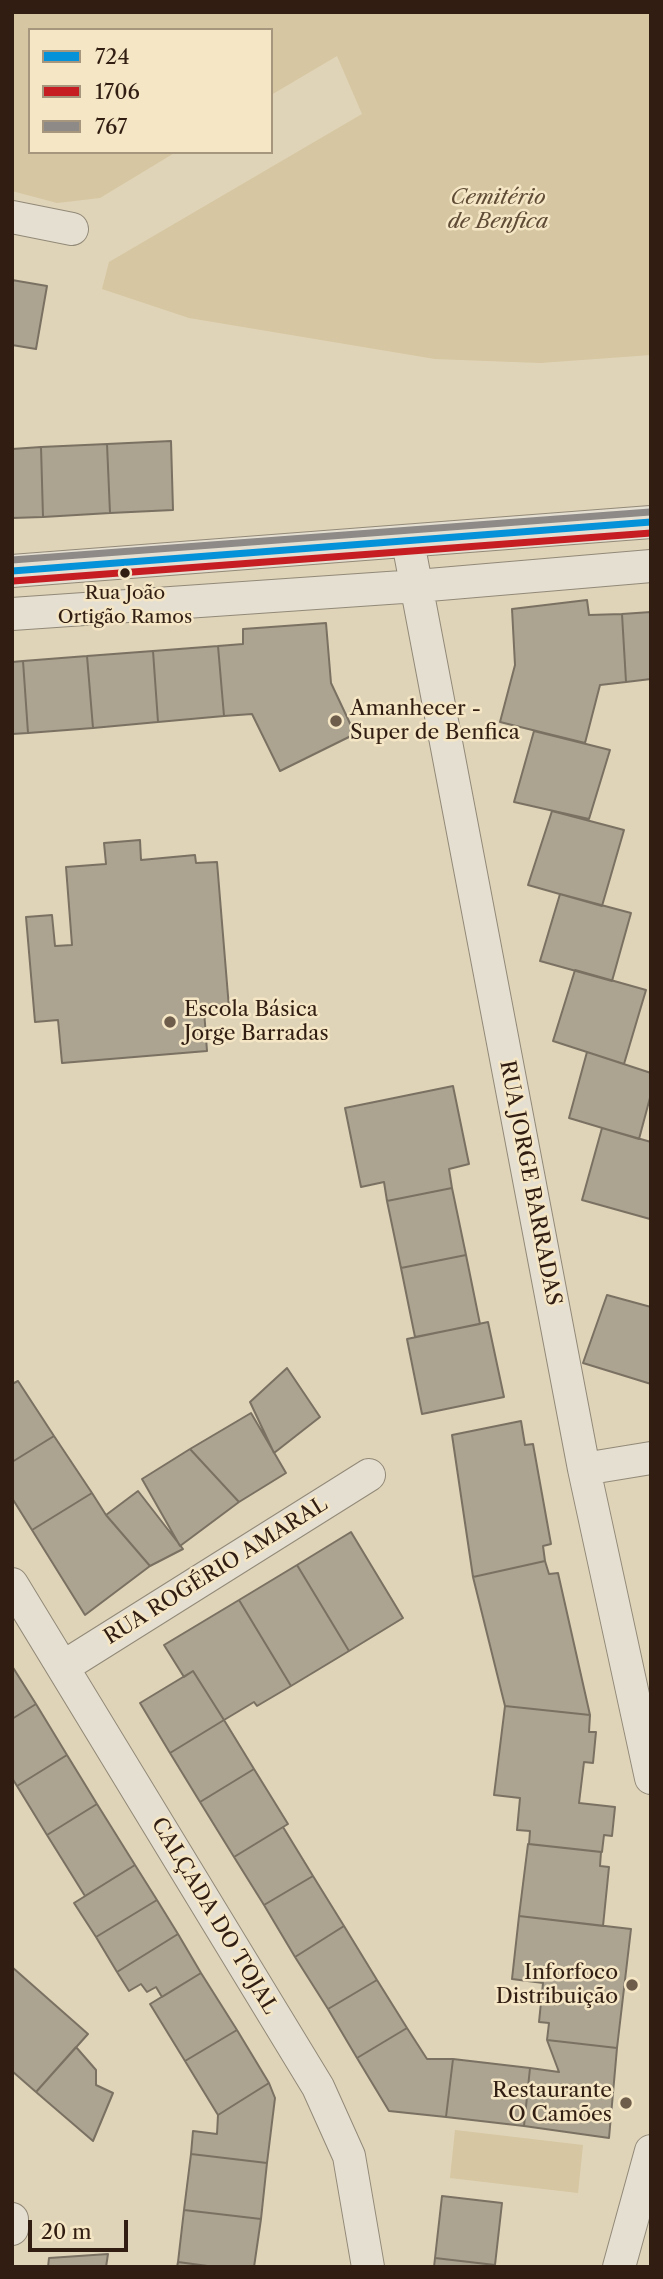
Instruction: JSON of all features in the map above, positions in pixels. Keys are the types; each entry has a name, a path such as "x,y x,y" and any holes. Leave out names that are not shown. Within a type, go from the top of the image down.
{"street":[{"path":"12,217 72,229"},
{"path":"12,571 651,522"},
{"name":"RUA JORGE BARRADAS","path":"408,542 584,1469 651,1778"},
{"path":"12,614 417,586 651,566"},
{"path":"584,1469 651,1458"},
{"name":"RUA ROGÉRIO AMARAL","path":"63,1667 369,1475"},
{"name":"CALÇADA DO TOJAL","path":"12,1584 318,2087 349,2156 368,2267"},
{"path":"619,2267 651,2151"},
{"path":"12,2219 12,2229"}],"green space":[{"name":"Cemitério de Benfica","path":"12,12 651,12 651,355 540,363 435,359 189,318 102,289 109,262 362,114 337,56 273,94 273,28 28,28 28,154 173,154 100,198 57,203 12,191"},
{"path":"455,2130 583,2145 578,2193 450,2178"}],"building":[{"path":"12,280 47,286 36,349 12,345"},
{"path":"171,441 173,510 110,513 107,444"},
{"path":"107,444 110,513 43,517 41,447"},
{"path":"41,447 43,517 12,518 12,449"},
{"path":"587,600 589,615 622,614 626,682 600,685 585,743 500,722 515,665 512,609"},
{"path":"651,612 651,679 626,682 622,614"},
{"path":"326,623 331,683 355,734 280,771 252,714 224,716 218,646 243,644 243,629"},
{"path":"218,646 224,716 158,722 153,651"},
{"path":"153,651 158,722 93,728 87,656"},
{"path":"87,656 93,728 28,733 23,661"},
{"path":"23,661 28,733 12,734 12,662"},
{"path":"534,731 610,750 589,819 514,802"},
{"path":"552,811 624,830 602,906 528,885"},
{"path":"140,840 141,860 195,855 196,863 217,862 229,1008 204,1010 207,1051 62,1063 58,1020 35,1022 26,917 52,915 55,946 72,945 66,867 106,864 104,843"},
{"path":"560,894 631,913 612,981 540,961"},
{"path":"575,970 646,990 624,1064 553,1041"},
{"path":"587,1052 651,1073 651,1094 639,1139 569,1118"},
{"path":"453,1086 469,1164 449,1169 452,1188 387,1201 384,1182 361,1187 345,1108"},
{"path":"602,1128 651,1142 650,1219 582,1200"},
{"path":"452,1188 466,1255 401,1268 387,1201"},
{"path":"466,1255 480,1324 415,1337 401,1268"},
{"path":"607,1295 651,1307 651,1384 583,1363"},
{"path":"488,1322 504,1397 422,1414 407,1339"},
{"path":"287,1368 320,1417 274,1453 250,1402"},
{"path":"18,1381 54,1436 12,1462 12,1384"},
{"path":"251,1413 286,1473 239,1502 190,1449"},
{"path":"521,1421 525,1445 533,1444 551,1544 543,1546 545,1561 473,1577 452,1435"},
{"path":"54,1436 92,1493 32,1530 12,1498 12,1462"},
{"path":"190,1449 239,1502 180,1546 142,1479"},
{"path":"138,1491 183,1549 150,1566 106,1515"},
{"path":"92,1493 106,1515 150,1566 85,1615 32,1530"},
{"path":"351,1532 403,1618 349,1651 297,1565"},
{"path":"545,1561 549,1574 558,1573 590,1715 505,1706 473,1577"},
{"path":"297,1565 349,1651 291,1686 239,1600"},
{"path":"239,1600 291,1686 257,1706 254,1702 224,1720 193,1671 184,1677 164,1645"},
{"path":"12,1666 36,1704 12,1719"},
{"path":"193,1671 224,1720 170,1753 140,1703"},
{"path":"36,1704 67,1755 17,1786 12,1778 12,1719"},
{"path":"505,1706 590,1715 589,1732 596,1732 593,1763 584,1762 579,1803 615,1807 612,1836 604,1835 602,1852 529,1844 530,1831 517,1830 520,1798 494,1795"},
{"path":"224,1720 254,1769 200,1802 170,1753"},
{"path":"67,1755 97,1804 47,1835 17,1786"},
{"path":"254,1769 288,1824 234,1857 200,1802"},
{"path":"97,1804 135,1865 85,1896 47,1835"},
{"path":"283,1827 313,1876 264,1905 234,1857"},
{"path":"528,1844 601,1852 600,1866 609,1867 603,1926 519,1916"},
{"path":"135,1865 157,1900 96,1937 74,1903"},
{"path":"313,1876 344,1926 295,1957 264,1905"},
{"path":"157,1900 178,1934 117,1972 96,1937"},
{"path":"519,1916 631,1929 617,2048 547,2040 549,2023 539,2022 543,1983 512,1979"},
{"path":"344,1926 377,1980 328,2009 295,1957"},
{"path":"178,1934 201,1973 162,1997 156,1987 147,1992 141,1984 129,1991 117,1972"},
{"path":"12,1967 88,2034 36,2092 12,2071"},
{"path":"201,1973 237,2030 185,2061 150,2004"},
{"path":"377,1980 407,2028 357,2058 328,2009"},
{"path":"407,2028 427,2059 453,2059 446,2117 389,2111 357,2058"},
{"path":"237,2030 269,2083 218,2115 185,2061"},
{"path":"547,2040 617,2048 609,2138 524,2126 530,2068 559,2072"},
{"path":"76,2047 96,2070 96,2085 113,2093 93,2141 36,2092"},
{"path":"453,2059 530,2068 524,2126 446,2117"},
{"path":"269,2083 275,2098 267,2163 191,2154 193,2131 217,2134 218,2115"},
{"path":"191,2154 267,2163 261,2219 184,2210"},
{"path":"442,2196 502,2203 495,2265 435,2258"},
{"path":"184,2210 261,2219 254,2267 215,2267 178,2262"},
{"path":"108,2254 106,2267 48,2267 49,2258"},
{"path":"435,2258 495,2265 495,2267 434,2267"},
{"path":"178,2262 215,2267 177,2267"}],"transit line":[{"name":"767","path":"12,560 650,512"},
{"name":"724","path":"12,571 651,522"},
{"name":"1706","path":"13,581 651,533"}],"place":[{"name":"Rua João Ortigão Ramos","path":"125,573"},
{"name":"Amanhecer - Super de Benfica","path":"336,721"},
{"name":"Escola Básica Jorge Barradas","path":"170,1022"},
{"name":"Inforfoco Distribuição","path":"632,1985"},
{"name":"Restaurante O Camões","path":"626,2103"}]}
